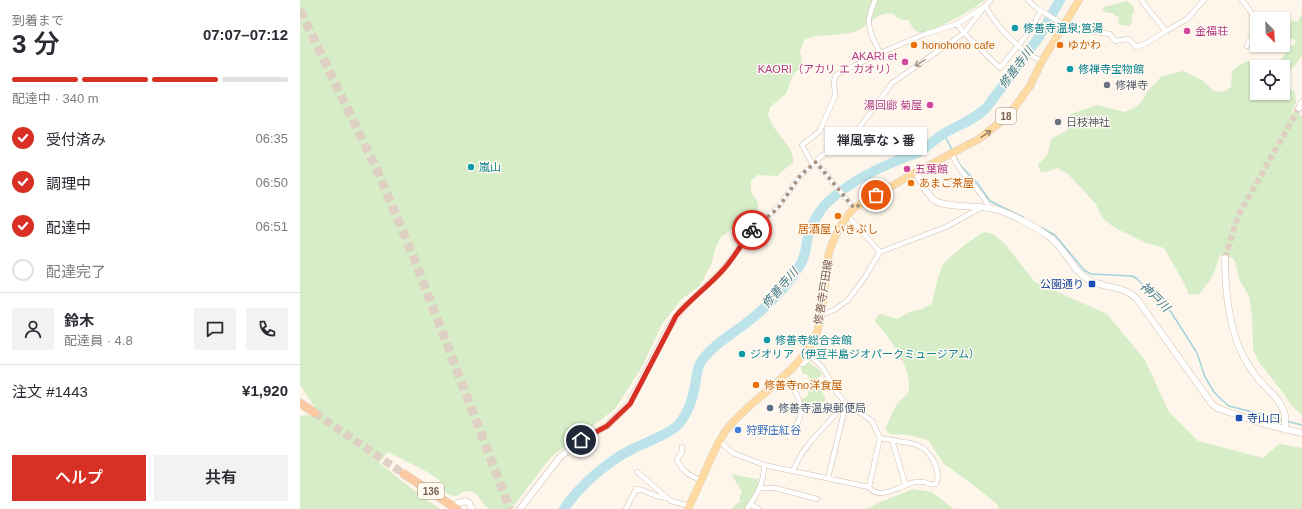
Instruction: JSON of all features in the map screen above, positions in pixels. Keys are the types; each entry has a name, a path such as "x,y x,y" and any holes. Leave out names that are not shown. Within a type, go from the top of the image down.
{"highway":[{"path":"300,403 315,413"},
{"name":"136","path":"404,474 456,508"}],"main road":[{"name":"修善寺戸田線","path":"692,505 701,488 702,480 719,441 731,424 744,410 785,376 796,364 814,338 824,301 826,266 835,238 847,215 854,208 916,172 979,139 1003,120 1030,86 1039,59 1079,0"}],"street":[{"path":"875,0 869,17 869,24 871,34 880,53"},
{"path":"854,208 832,181 814,164 802,145 820,131 835,96 834,77 844,70 880,53 925,34 957,24 992,0"},
{"path":"1028,0 1035,7 1062,24 1083,30 1110,34 1115,41 1129,39 1136,47 1145,44 1186,19 1204,0"},
{"path":"1142,0 1166,31"},
{"path":"1242,0 1256,25 1247,46"},
{"path":"520,509 560,457 581,440 607,426 630,404 670,326 684,306 733,258 739,247 754,228 778,208 800,176 819,158 857,131 892,83 964,33 985,6"},
{"path":"985,6 994,21 1018,46 1039,59"},
{"path":"957,24 964,33 1000,68 1029,32 1041,11"},
{"path":"952,153 958,168 981,193 987,207"},
{"path":"916,172 931,197 938,203 987,207 1006,213 1049,236 1056,242 1083,276 1090,281 1131,293 1212,404 1217,408 1285,430 1302,433"},
{"path":"821,315 834,310 848,300 865,277 880,252 946,227 987,207"},
{"path":"847,215 880,252"},
{"path":"1225,258 1226,292 1234,329 1241,350 1246,361 1258,379 1279,402 1285,414 1285,430"},
{"path":"796,364 802,364 810,358 813,358 822,368 837,393 846,403 872,421 880,438 869,487"},
{"path":"785,376 799,400 801,418 797,424"},
{"path":"793,470 802,453 812,440 846,403"},
{"path":"828,478 846,403"},
{"path":"719,441 733,453 764,465 869,487 873,492 878,494 917,482 923,482 930,485 936,484 938,476 936,466 923,448 912,443 880,438"},
{"path":"892,440 904,479 904,486"},
{"path":"682,447 682,452 677,459 678,462 688,474 702,480"},
{"path":"747,509 763,482 764,465"},
{"path":"637,472 667,498 678,503 692,505"},
{"path":"760,488 775,488 817,499"},
{"path":"626,509 636,489 642,490 652,496 667,498"},
{"path":"456,508 458,504 466,501 472,509"},
{"path":"750,504 759,509"}],"green space":[{"path":"300,0 985,0 942,26 924,32 916,31 913,29 908,20 899,19 893,14 889,13 875,18 854,32 817,36 805,39 800,51 802,61 800,68 793,75 786,94 770,107 768,115 775,129 790,149 793,163 778,176 758,175 751,180 751,192 758,203 758,208 753,214 721,237 715,249 712,263 700,285 681,300 662,324 642,367 615,409 551,457 516,503 509,509 489,509 473,492 465,491 456,496 450,495 446,493 439,480 429,473 388,452 379,463 440,509 300,509 300,416 313,416 317,411 300,385"},
{"path":"1126,1 1131,4 1134,9 1130,26 1121,25 1118,23 1119,18 1112,13 1103,11 1103,7"},
{"path":"1302,14 1302,55 1294,67 1290,70 1290,60 1281,60 1287,52 1290,52 1290,46 1296,42 1294,39 1290,38 1290,23 1292,21 1298,21"},
{"path":"1250,61 1250,100 1290,100 1290,88 1295,92 1296,103 1292,111 1302,116 1302,415 1291,405 1258,361 1253,349 1252,317 1249,296 1239,279 1233,258 1220,255 1207,285 1199,294 1189,295 1164,248 1146,243 1115,228 1103,219 1095,203 1068,174 1057,168 1047,172 1041,172 1038,165 1047,154 1052,139 1067,131 1071,114 1097,105 1125,112 1139,105 1147,92 1162,76 1183,71 1202,80 1214,91 1223,92 1231,87 1232,71 1239,65"},
{"path":"984,232 993,234 1005,244 1035,282 1107,314 1145,360 1169,412 1198,441 1263,458 1279,444 1302,448 1302,509 998,509 998,505 944,464 928,440 908,435 890,434 885,429 897,404 907,394 909,384 908,375 899,355 887,336 875,322 877,316 881,314 897,319 909,312 919,310 932,304 943,265 962,247"},
{"path":"806,362 811,363 821,372 822,374 815,381 826,400 815,408 803,412 801,404 802,399 808,395 810,385 808,375 803,374 801,369"},
{"path":"731,474 757,479 760,486 744,509 731,509 741,500 739,499 742,492"},
{"path":"913,489 932,492 954,509 863,509 869,508"}],"waterway":[{"name":"修善寺川","path":"564,509 577,492 603,468 623,454 663,435 678,425 687,412 702,360 715,346 758,314 774,299 788,282 804,258 811,227 825,205 835,195 860,178 902,158 919,152 943,134 982,112 1039,37 1060,0"},
{"name":"神戸川","path":"944,134 952,150"},
{"name":"神戸川","path":"955,155 960,165 978,184 990,201 1023,217"},
{"name":"神戸川","path":"1040,227 1055,235 1084,270 1091,274 1132,276 1136,278 1171,312 1197,353 1205,377 1214,392 1229,406 1283,420"},
{"name":"神戸川","path":"1286,421 1302,425"}],"tunnel":[{"path":"300,10 377,170 412,253 510,509"},
{"path":"1225,258 1238,216 1299,108"},
{"path":"315,413 404,474"}],"way so far":[{"path":"752,230 778,208 800,176 816,162 854,208 876,195"}],"place":[{"name":"修善寺温泉;筥湯","path":"1015,28"},
{"name":"金福荘","path":"1187,31"},
{"name":"honohono cafe","path":"914,45"},
{"name":"ゆかわ","path":"1060,45"},
{"name":"AKARI et KAORI（アカリ エ カオリ）","path":"905,62"},
{"name":"修禅寺宝物館","path":"1070,69"},
{"name":"修禅寺","path":"1107,85"},
{"name":"湯回廊 菊屋","path":"930,105"},
{"name":"日枝神社","path":"1058,122"},
{"name":"嵐山","path":"471,167"},
{"name":"五葉館","path":"907,169"},
{"name":"あまご茶屋","path":"911,183"},
{"name":"禅風亭なゝ番","path":"876,195"},
{"name":"居酒屋 いきぶし","path":"838,216"},
{"name":"公園通り","path":"1092,284"},
{"name":"修善寺総合会館","path":"767,340"},
{"name":"ジオリア（伊豆半島ジオパークミュージアム）","path":"742,354"},
{"name":"修善寺no洋食屋","path":"756,385"},
{"name":"修善寺温泉郵便局","path":"770,408"},
{"name":"寺山口","path":"1239,418"},
{"name":"狩野庄紅谷","path":"738,430"}],"route":[{"path":"581,440 607,426 630,404 676,316 684,306 712,282 733,258 739,247 752,230"}]}
